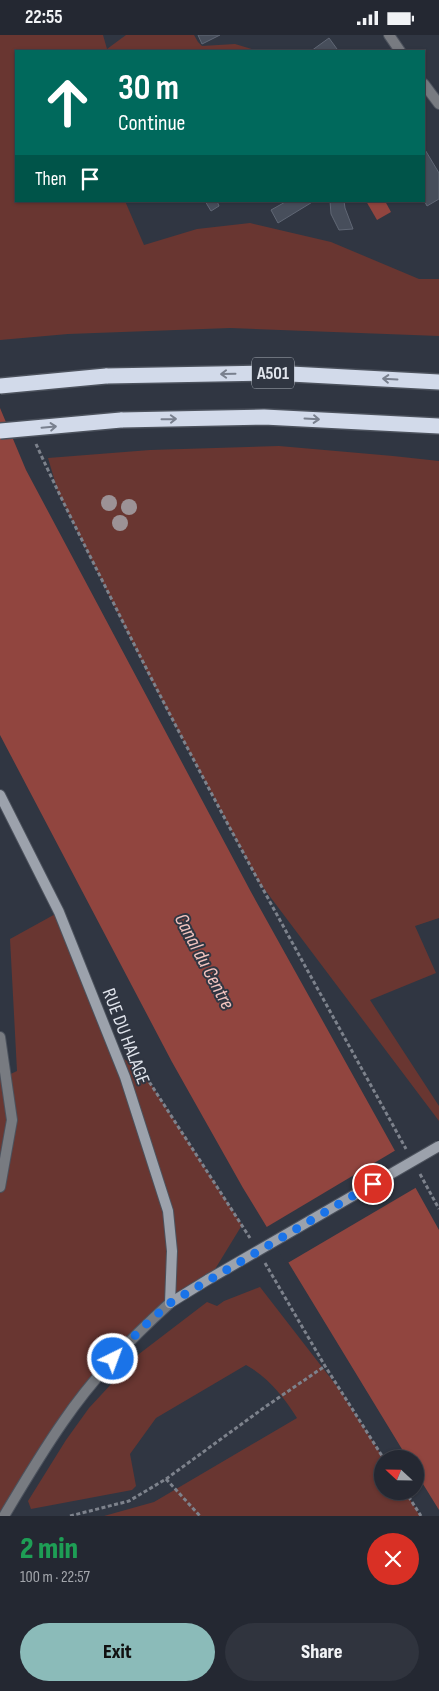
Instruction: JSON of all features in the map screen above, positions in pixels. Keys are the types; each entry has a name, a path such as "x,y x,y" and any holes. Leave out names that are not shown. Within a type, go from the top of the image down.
{"highway":[{"name":"A501","path":"0,386 106,376 272,373 439,382"},
{"path":"0,431 121,421 264,417 439,426"}],"street":[{"path":"389,35 399,50"},
{"path":"425,85 439,104"},
{"name":"RUE DU HALAGE","path":"0,795 59,912 125,1077 168,1211 172,1251 170,1303"},
{"path":"0,1037 12,1120 0,1187"},
{"path":"4,1516 45,1448 81,1397 124,1346 170,1303 439,1147"}],"path":[{"path":"34,441 154,684 258,882 410,1157"},
{"path":"415,1166 439,1209"},
{"path":"70,1516 130,1501 166,1479 325,1366"},
{"path":"166,1479 200,1516"},
{"path":"411,1500 421,1516"}],"shaded area":[{"path":"0,35 103,35 107,49 126,35 194,35 202,46 235,44 255,50 15,50 15,202 125,202 144,245 197,229 250,223 331,242 419,279 439,279 439,336 230,328 68,334 0,340"},
{"path":"279,446 439,461 439,918 415,926 436,973 370,1000 439,1106 439,1121 259,882 149,676 58,492 48,458 150,450"},
{"path":"59,912 117,1055 144,1071 242,1225 209,1279 170,1303 124,1346 0,1516 0,1079 17,1071 10,939"},
{"path":"260,1287 339,1389 378,1450 374,1450 374,1500 410,1500 420,1516 104,1516 154,1502 297,1418 275,1388 246,1365 156,1418 130,1454 136,1486 132,1490 31,1509 28,1501 66,1440 89,1408 139,1354 207,1302 217,1306 224,1301"}],"water":[{"path":"367,202 386,202 391,212 377,220"},
{"name":"Canal du Centre","path":"0,408 26,470 251,892 439,1230 439,1510 424,1486 424,1450 403,1450 243,1188 172,1062 0,735"}],"pier":[{"path":"396,1150 417,1187 286,1264 265,1228"}],"building":[{"path":"198,35 220,35 202,44"},
{"path":"329,38 337,49 336,50 312,50"},
{"path":"425,150 439,173 439,199 427,206 425,202"},
{"path":"206,202 217,202 219,206 211,211"},
{"path":"285,202 312,202 278,223 271,210"},
{"path":"330,202 344,202 353,229 339,230 331,214"}],"route":[{"path":"113,1359 142,1328 170,1303 373,1184"}]}
